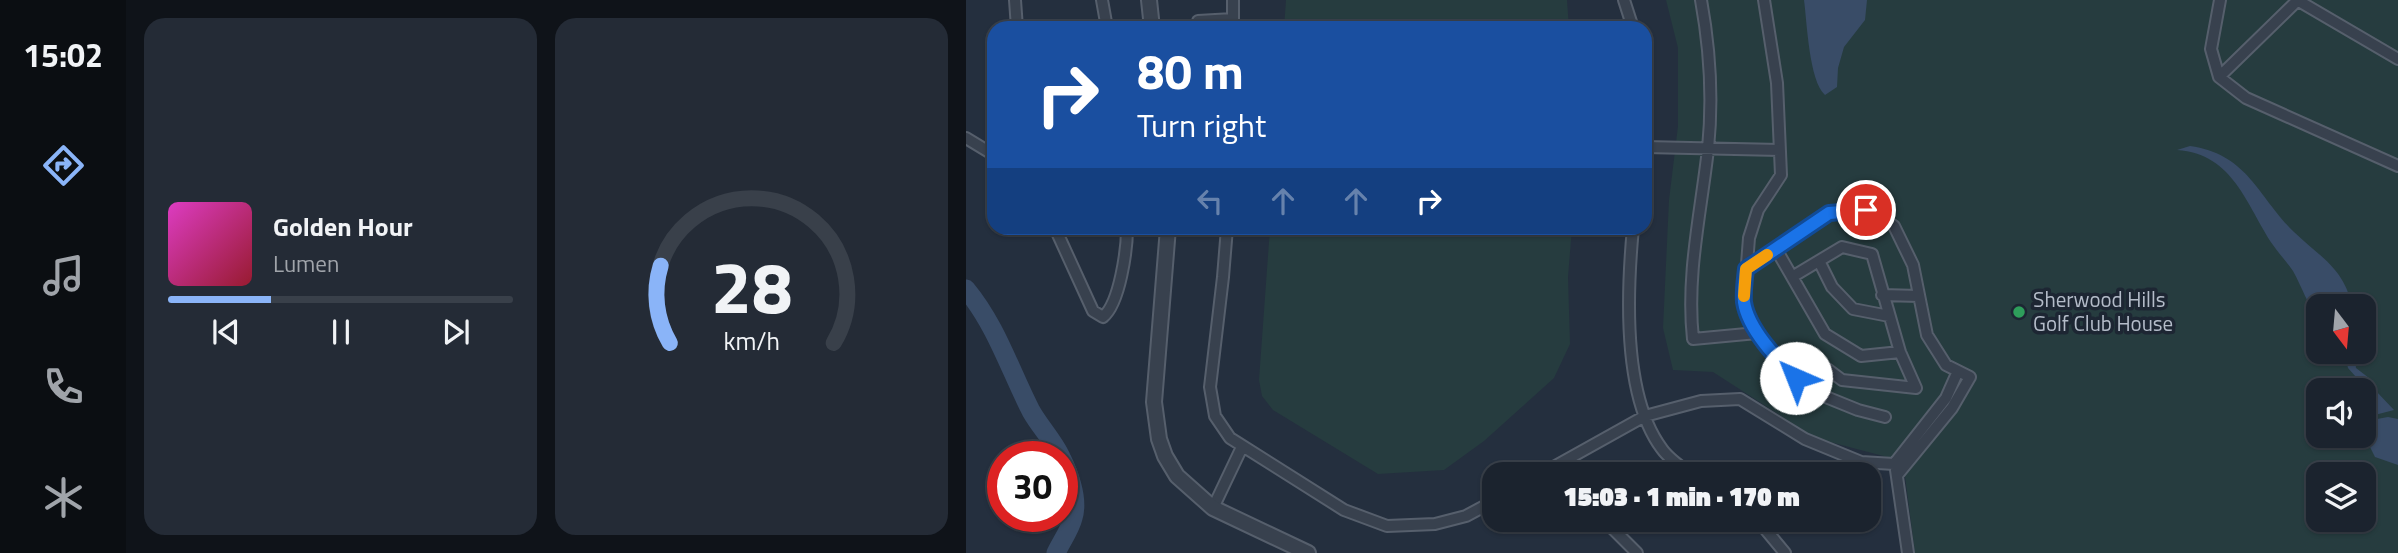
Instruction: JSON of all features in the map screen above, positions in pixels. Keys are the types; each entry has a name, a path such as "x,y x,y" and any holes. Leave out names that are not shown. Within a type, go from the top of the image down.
{"street":[{"path":"1015,0 1016,21"},
{"path":"1102,0 1106,21"},
{"path":"1149,0 1151,21"},
{"path":"1233,0 1233,21"},
{"path":"1625,0 1631,21"},
{"path":"1701,0 1710,61 1708,148 1692,273 1693,340 1757,333"},
{"path":"1764,0 1777,83 1781,175 1758,210 1749,238 1744,303 1757,333 1796,378 1816,393 1858,410 1885,417"},
{"path":"2220,0 2211,49 2219,76 2246,98 2398,166"},
{"path":"2219,76 2297,0 2398,59"},
{"path":"966,138 987,151"},
{"path":"1652,147 1780,150"},
{"path":"1746,269 1829,213 1866,210 1894,226 1913,265 1927,335 1946,365 1970,377 1952,408 1896,469"},
{"path":"1058,235 1093,311 1103,317 1111,307 1120,276 1126,235"},
{"path":"1167,235 1154,381 1159,439 1171,467 1185,484 1213,508 1308,553"},
{"path":"1226,235 1210,387 1215,416 1230,438 1343,510 1387,526 1435,524 1466,516 1482,507"},
{"path":"1632,235 1628,279 1630,356 1645,416 1662,450 1676,462"},
{"path":"1792,277 1842,247 1872,254 1900,352 1916,388 1842,380 1826,368"},
{"path":"1776,249 1825,334 1861,356 1900,352"},
{"path":"1819,261 1832,287 1853,309 1889,316"},
{"path":"1882,295 1919,296"},
{"path":"1908,553 1896,469 1946,398 1958,371"},
{"path":"1571,462 1645,416 1701,401 1740,399 1805,439 1861,462 1896,469"},
{"path":"1213,508 1242,447"},
{"path":"1616,532 1637,553"},
{"path":"1768,532 1785,553"}],"green space":[{"path":"1286,0 1567,0 1568,21 1284,21"},
{"path":"1666,0 2398,0 2398,553 1915,553 1905,476 1891,458 1815,438 1713,372 1673,370 1663,328 1669,200 1678,126 1678,48"},
{"path":"1269,235 1571,235 1568,277 1570,344 1554,378 1484,441 1444,470 1378,474 1273,410 1262,396 1259,380"}],"water":[{"path":"1804,0 1867,0 1865,20 1844,47 1838,68 1837,87 1825,95 1812,65"},
{"path":"2190,146 2210,151 2239,167 2294,232 2337,272 2348,294 2306,294 2306,297 2293,271 2273,245 2246,198 2225,171 2196,154 2177,150"},
{"path":"2347,364 2356,364 2356,368 2369,378 2354,378"},
{"path":"2376,391 2394,410 2376,415"},
{"path":"2376,419 2398,419 2398,465 2375,457 2370,448 2376,448"}],"waterway":[{"path":"966,289 986,317 1031,411 1051,441"},
{"path":"1056,553 1067,532"}],"slow traffic":[{"path":"1744,296 1746,269 1767,255"}],"place":[{"name":"Sherwood Hills Golf Club House","path":"2019,312"}],"route":[{"path":"1796,378 1773,355 1757,333 1744,303 1746,269 1829,213 1866,210"}]}
